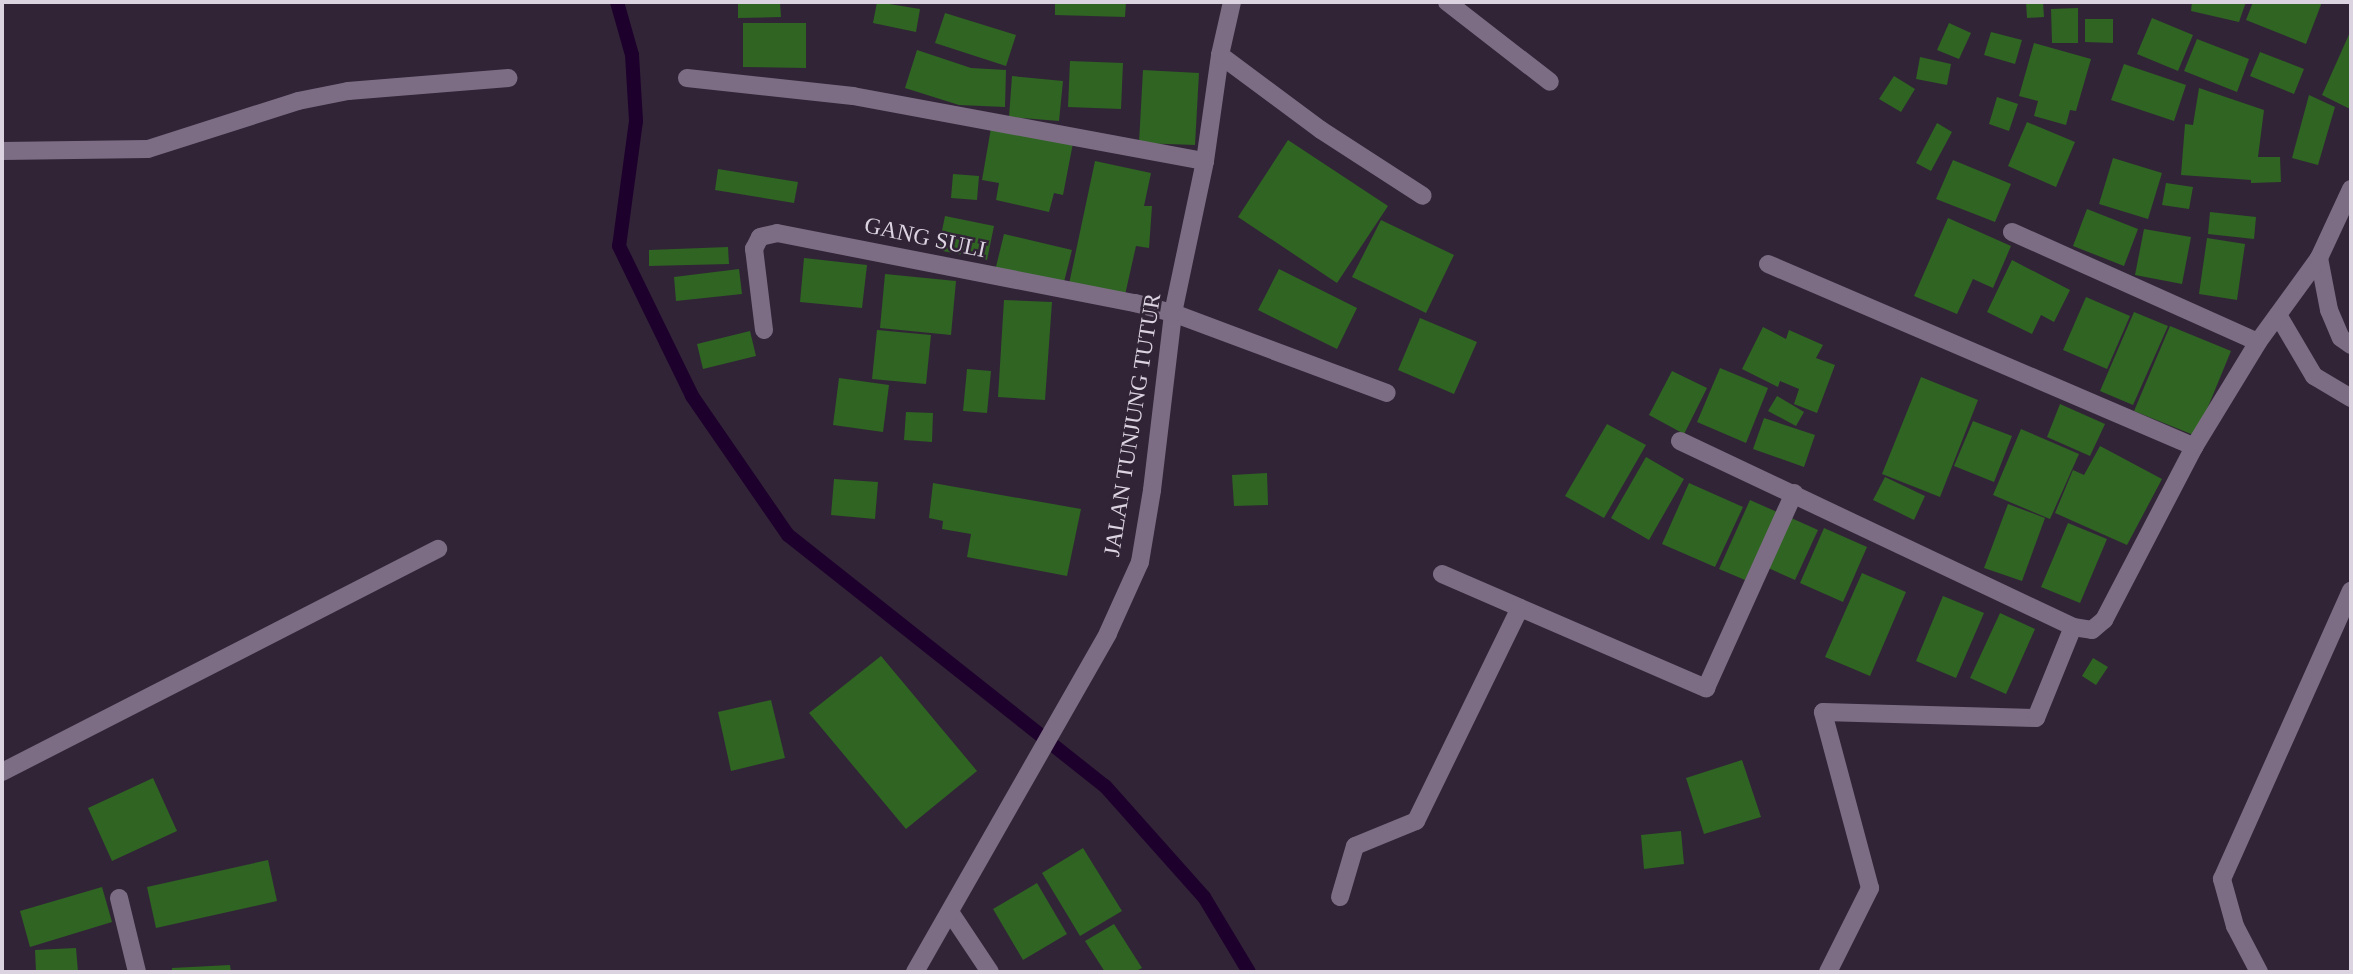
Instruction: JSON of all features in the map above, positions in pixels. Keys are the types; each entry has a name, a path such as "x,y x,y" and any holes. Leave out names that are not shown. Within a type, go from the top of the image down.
{"street":[{"name":"JALAN TUNJUNG TUTUR","path":"915,972 1026,782 1108,633 1140,562 1157,452 1173,313 1205,160 1220,55 1232,2"},
{"path":"1447,2 1550,82"},
{"path":"1220,55 1321,130 1423,195"},
{"path":"2,151 148,149 298,101 336,93 508,78"},
{"path":"687,78 853,96 943,110 1205,160"},
{"path":"1680,441 2073,627 2092,630 2104,621 2194,447 2259,342 2319,258 2351,189"},
{"path":"2012,232 2259,342"},
{"name":"GANG SULI","path":"764,330 754,249 760,237 777,233 1135,303 1173,313"},
{"path":"2319,258 2329,310 2341,338 2351,345"},
{"path":"1768,264 2194,447"},
{"path":"1173,313 1387,393"},
{"path":"2278,314 2314,376 2351,398"},
{"path":"1442,574 1706,688 1794,494"},
{"path":"2,772 438,549"},
{"path":"2259,972 2235,926 2222,879 2351,590"},
{"path":"1340,897 1355,846 1416,821 1520,608"},
{"path":"1828,972 1870,888 1823,712 2036,718 2073,627"},
{"path":"119,898 137,972"},
{"path":"950,912 990,972"}],"building":[{"path":"738,2 780,2 781,17 738,18"},
{"path":"877,2 920,9 916,32 873,23"},
{"path":"1055,2 1126,2 1125,17 1055,15"},
{"path":"2026,2 2043,2 2044,17 2027,18"},
{"path":"2192,2 2246,2 2239,22 2191,11"},
{"path":"2253,2 2322,2 2306,44 2246,20"},
{"path":"2078,8 2078,43 2052,43 2051,9"},
{"path":"945,13 1016,35 1006,66 935,43"},
{"path":"2152,18 2193,35 2178,71 2137,54"},
{"path":"2085,19 2113,19 2113,43 2085,42"},
{"path":"743,23 806,23 806,68 743,67"},
{"path":"1949,23 1971,33 1959,59 1937,50"},
{"path":"2351,30 2351,107 2348,108 2322,95"},
{"path":"1991,32 2022,40 2015,64 1984,55"},
{"path":"2197,39 2249,59 2237,92 2184,71"},
{"path":"2034,43 2091,59 2076,111 2070,110 2066,125 2034,116 2038,101 2019,96"},
{"path":"917,50 971,68 1006,70 1005,107 959,105 905,88"},
{"path":"2260,52 2304,69 2294,94 2250,76"},
{"path":"1920,57 1951,64 1947,85 1916,79"},
{"path":"1070,61 1123,63 1121,109 1068,107"},
{"path":"2124,64 2186,85 2174,121 2111,100"},
{"path":"1143,70 1199,73 1195,145 1139,143"},
{"path":"1012,76 1063,81 1059,121 1009,117"},
{"path":"1894,76 1915,89 1901,112 1879,99"},
{"path":"2199,88 2264,110 2258,157 2280,157 2281,182 2251,183 2251,180 2181,175 2185,124 2193,125"},
{"path":"2309,95 2335,107 2318,165 2292,158"},
{"path":"1997,97 2018,104 2009,131 1989,124"},
{"path":"2027,122 2075,142 2056,187 2008,166"},
{"path":"1937,123 1952,132 1931,171 1916,163"},
{"path":"991,128 1073,143 1063,195 1054,193 1049,212 996,200 999,183 982,180"},
{"path":"1288,140 1388,206 1337,283 1238,217"},
{"path":"2113,158 2162,173 2148,219 2099,204"},
{"path":"1953,160 2011,184 1995,222 1936,199"},
{"path":"1095,161 1151,173 1144,206 1152,206 1149,248 1136,246 1125,295 1069,284"},
{"path":"718,169 798,182 794,203 715,190"},
{"path":"953,174 979,176 977,200 951,198"},
{"path":"2166,183 2193,187 2189,209 2162,205"},
{"path":"2087,209 2138,229 2124,266 2073,246"},
{"path":"2210,212 2256,217 2254,239 2208,234"},
{"path":"945,216 994,226 987,260 938,250"},
{"path":"1948,218 2011,246 1993,288 1973,279 1957,314 1914,296"},
{"path":"1381,220 1454,255 1426,313 1352,277"},
{"path":"2144,229 2191,237 2182,284 2135,275"},
{"path":"1004,234 1072,250 1063,286 995,271"},
{"path":"2207,238 2245,244 2237,300 2199,294"},
{"path":"728,247 729,264 649,266 649,250"},
{"path":"804,258 867,265 862,308 800,302"},
{"path":"2012,260 2070,290 2054,322 2041,315 2032,334 1987,312"},
{"path":"739,269 742,294 676,301 674,277"},
{"path":"1279,269 1357,308 1337,349 1258,310"},
{"path":"885,274 956,281 951,335 880,328"},
{"path":"2086,297 2130,316 2107,369 2063,350"},
{"path":"1004,300 1052,302 1045,400 998,397"},
{"path":"2134,312 2168,326 2133,405 2100,391"},
{"path":"1420,318 1477,342 1454,394 1398,370"},
{"path":"2170,326 2231,351 2196,436 2134,411"},
{"path":"1763,327 1786,339 1789,330 1823,345 1816,358 1835,365 1817,413 1794,404 1799,389 1780,381 1778,387 1742,369"},
{"path":"877,330 931,335 926,384 872,379"},
{"path":"750,331 756,356 703,369 697,344"},
{"path":"1720,368 1768,388 1746,443 1697,422"},
{"path":"967,369 991,371 987,413 963,411"},
{"path":"1672,371 1707,388 1684,434 1649,415"},
{"path":"1921,377 1978,400 1940,497 1882,474"},
{"path":"839,378 889,385 883,432 833,425"},
{"path":"1777,396 1804,412 1796,426 1768,411"},
{"path":"2060,404 2105,424 2090,456 2047,437"},
{"path":"906,412 933,413 932,442 904,440"},
{"path":"1764,418 1815,435 1804,467 1753,449"},
{"path":"1973,421 2012,436 1994,482 1954,466"},
{"path":"1607,424 1646,445 1604,518 1565,496"},
{"path":"2021,429 2079,454 2050,519 1993,495"},
{"path":"2100,446 2162,479 2127,545 2055,513 2073,470 2084,475"},
{"path":"1646,457 1684,479 1649,540 1611,518"},
{"path":"1267,473 1268,505 1234,506 1232,475"},
{"path":"1885,477 1925,496 1914,520 1873,500"},
{"path":"834,479 878,482 875,519 831,515"},
{"path":"933,483 1081,509 1067,576 967,557 971,534 942,529 943,521 929,518"},
{"path":"1689,483 1743,507 1715,567 1662,544"},
{"path":"1750,500 1777,512 1745,580 1719,569"},
{"path":"2008,504 2045,518 2022,581 1984,568"},
{"path":"1789,517 1818,530 1795,580 1766,567"},
{"path":"2068,523 2107,539 2080,603 2041,587"},
{"path":"1824,528 1867,547 1843,602 1800,583"},
{"path":"1862,573 1906,592 1870,676 1825,657"},
{"path":"1943,596 1984,613 1956,678 1916,661"},
{"path":"2000,613 2035,629 2006,694 1970,678"},
{"path":"881,656 977,771 906,829 809,713"},
{"path":"2093,658 2108,667 2096,685 2082,676"},
{"path":"771,700 785,758 731,771 718,712"},
{"path":"1742,760 1761,817 1704,834 1686,778"},
{"path":"153,778 177,831 112,861 88,808"},
{"path":"1681,831 1684,864 1644,869 1641,835"},
{"path":"1083,848 1122,911 1080,936 1042,873"},
{"path":"268,860 277,901 156,928 147,887"},
{"path":"1037,883 1067,934 1023,960 993,909"},
{"path":"102,887 112,922 30,947 20,911"},
{"path":"1114,924 1142,968 1134,972 1105,972 1085,941"},
{"path":"76,948 78,972 36,972 35,950"},
{"path":"230,965 231,972 172,972 172,968"}],"waterway":[{"path":"617,2 632,55 636,121 619,246 692,396 788,535 1105,786 1204,897 1249,972"}]}
